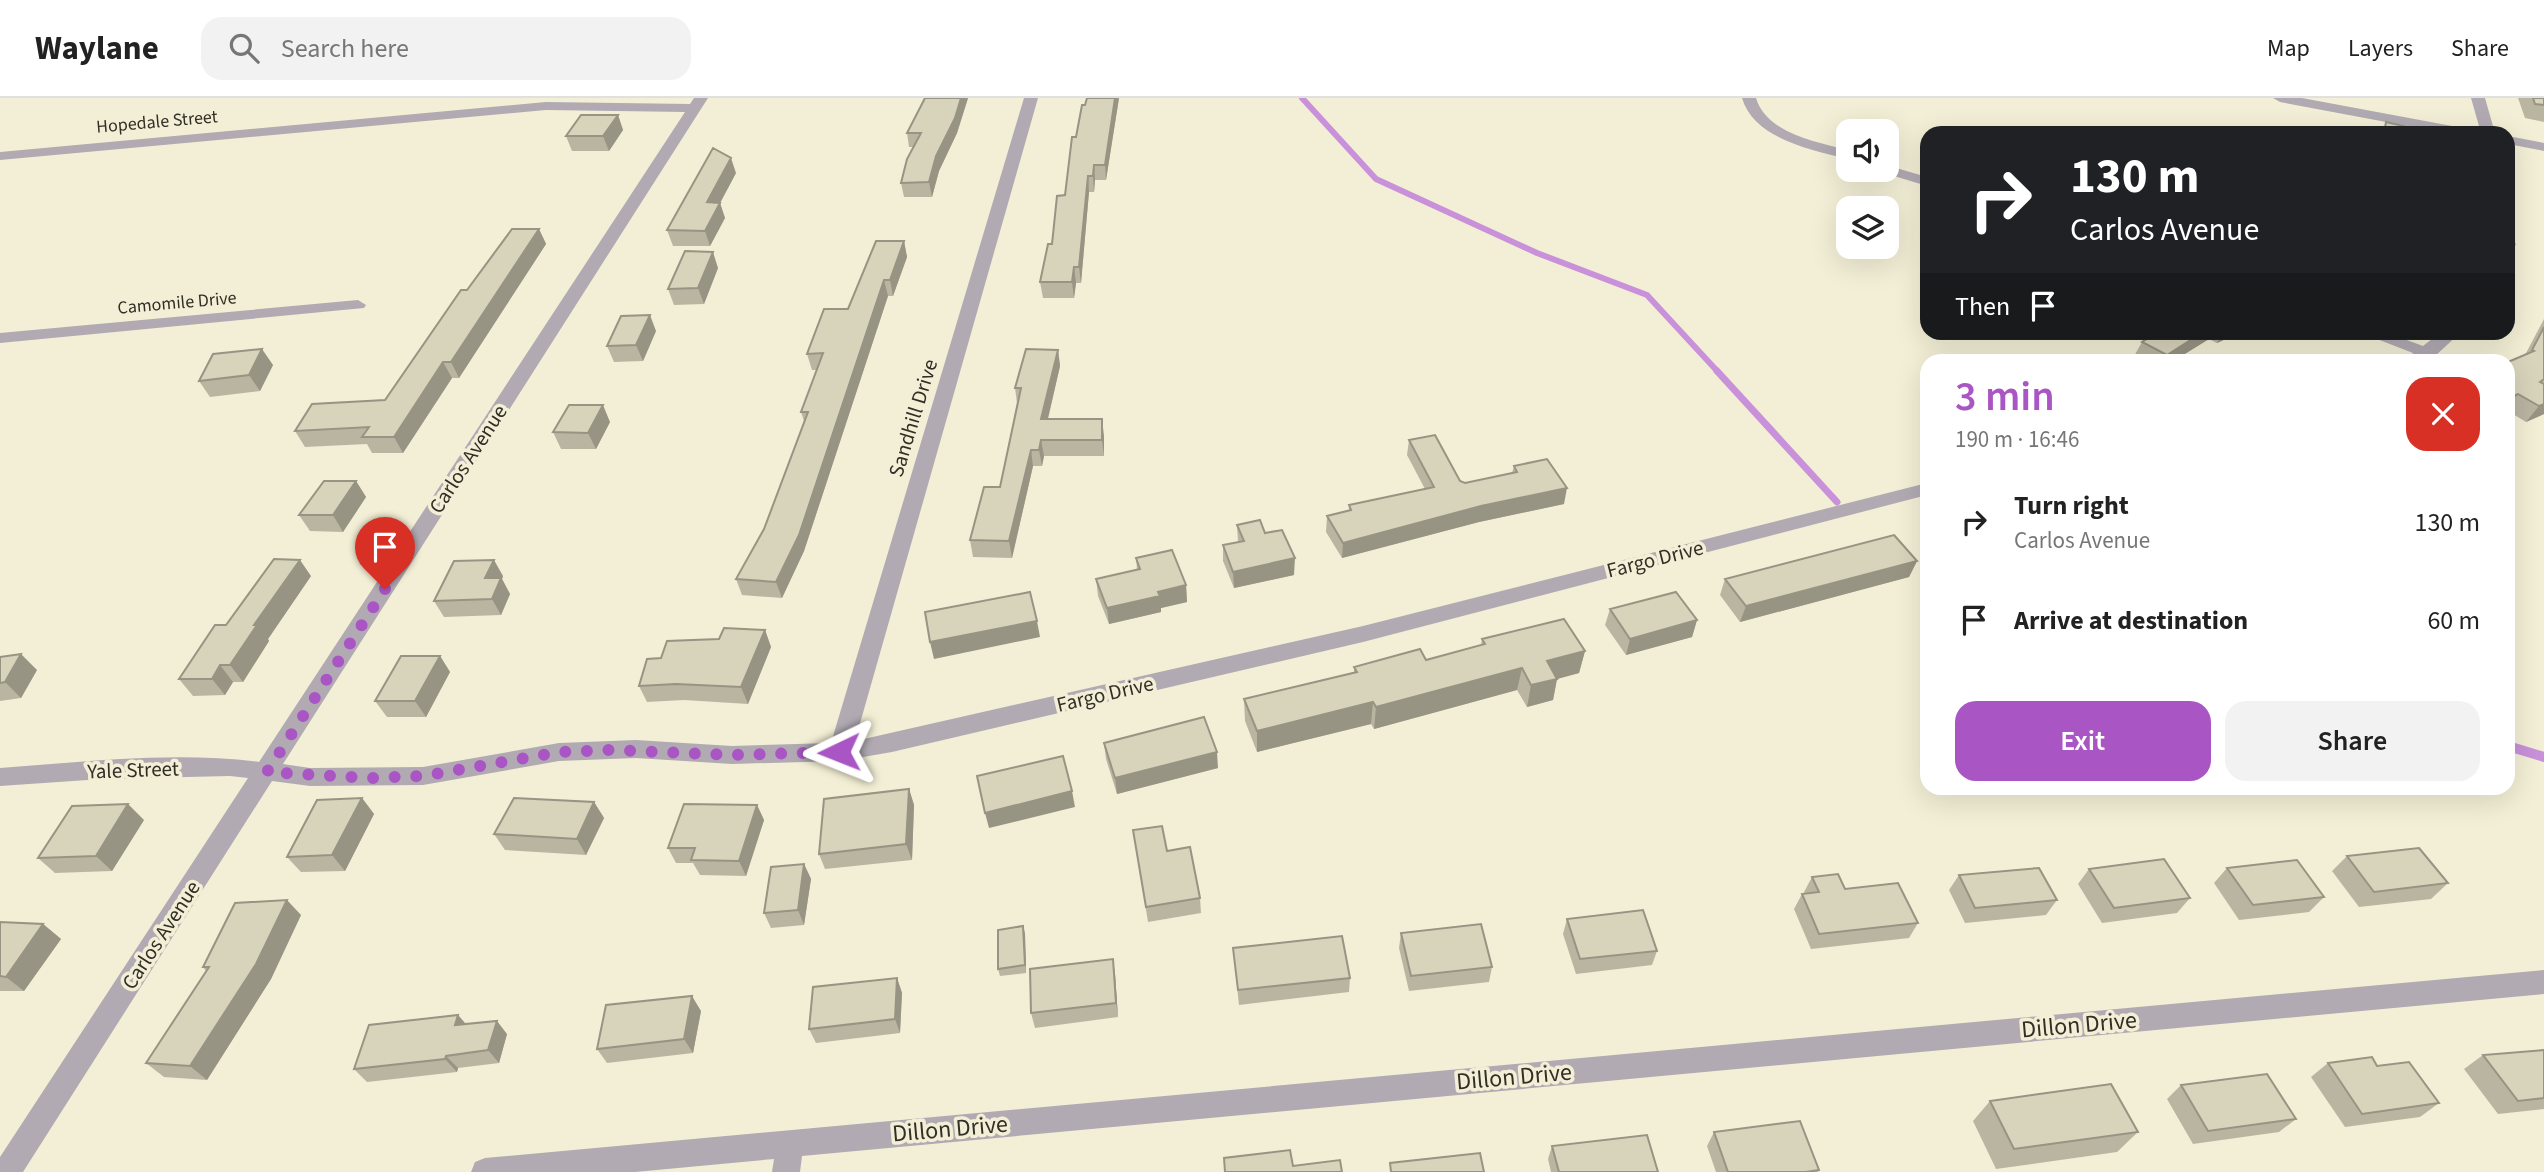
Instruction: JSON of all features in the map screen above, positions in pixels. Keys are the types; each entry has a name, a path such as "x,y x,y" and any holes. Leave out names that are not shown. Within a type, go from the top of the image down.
{"street":[{"name":"Sandhill Drive","path":"839,752 1031,98"},
{"path":"1749,98 1754,113 1769,126 1836,151"},
{"path":"2280,98 2430,126"},
{"path":"2478,98 2485,126"},
{"name":"Hopedale Street","path":"0,156 546,106 697,103"},
{"name":"Carlos Avenue","path":"7,1172 697,103"},
{"path":"2515,141 2544,147"},
{"path":"1899,173 1920,180"},
{"name":"Camomile Drive","path":"0,338 358,305"},
{"path":"2384,340 2415,354"},
{"path":"2425,354 2443,340"},
{"name":"Fargo Drive","path":"267,772 370,778 424,776 559,752 623,750 732,755 839,752 892,743 1363,634 1920,491"},
{"name":"Yale Street","path":"0,777 102,770 230,767 267,772"},
{"name":"Dillon Drive","path":"485,1172 2544,982"},
{"path":"786,1172 790,1143"}],"building":[{"path":"925,98 961,98 955,118 936,156 929,182 901,183 907,159 921,133 907,133"},
{"path":"1087,98 1115,98 1105,165 1094,165 1093,176 1088,176 1079,267 1074,267 1072,282 1040,282 1048,244 1052,244 1057,196 1065,195 1072,137 1076,137 1082,105 1085,105"},
{"path":"2533,98 2544,98 2544,105 2535,104"},
{"path":"581,115 618,115 603,136 566,136"},
{"path":"2386,122 2403,126 2385,126"},
{"path":"713,148 731,158 707,202 720,203 705,231 667,230"},
{"path":"512,229 539,229 451,362 443,362 394,437 362,437 369,427 295,431 312,404 385,400 461,290 467,290"},
{"path":"876,241 904,241 890,280 884,280 799,535 776,582 736,579 764,529 808,412 801,412 823,353 807,354 824,309 848,309"},
{"path":"685,251 713,252 698,288 668,289"},
{"path":"650,315 636,345 607,346 621,316"},
{"path":"2544,327 2544,379 2540,382 2544,384 2544,404 2539,406 2518,394 2515,395 2515,359 2534,351 2532,350"},
{"path":"2145,340 2190,340 2169,354 2142,342"},
{"path":"262,349 249,375 199,381 213,354"},
{"path":"1026,349 1058,350 1041,419 1102,419 1102,440 1041,440 1039,450 1031,450 1009,541 970,540 984,487 1000,487 1021,388 1015,388"},
{"path":"569,405 603,405 588,433 553,432"},
{"path":"1435,435 1460,481 1465,483 1517,472 1514,466 1547,459 1567,488 1481,506 1343,543 1327,516 1351,510 1349,505 1434,487 1409,440"},
{"path":"324,481 356,481 333,515 299,515"},
{"path":"1260,520 1265,533 1282,530 1295,558 1233,572 1223,545 1244,541 1237,525"},
{"path":"1894,535 1917,561 1746,606 1725,579"},
{"path":"1172,550 1186,585 1158,592 1160,596 1107,608 1096,579 1140,569 1136,558"},
{"path":"274,559 300,560 254,625 257,625 230,665 220,665 212,679 179,679 215,625 226,625"},
{"path":"494,560 485,578 501,578 492,599 434,601 454,561"},
{"path":"1030,592 1037,621 930,642 925,612"},
{"path":"1676,592 1697,620 1630,639 1610,609"},
{"path":"1564,619 1585,651 1547,661 1557,679 1531,685 1522,668 1376,707 1373,702 1257,731 1244,699 1357,672 1354,667 1420,649 1426,660 1485,644 1482,639"},
{"path":"724,628 765,630 741,687 676,684 639,686 647,659 661,658 667,641 719,639"},
{"path":"21,654 5,682 0,683 0,657"},
{"path":"401,656 440,656 415,701 375,701"},
{"path":"1204,717 1217,752 1115,778 1104,743"},
{"path":"1063,756 1072,791 985,813 977,776"},
{"path":"909,789 906,844 819,854 824,799"},
{"path":"362,798 332,855 287,857 317,800"},
{"path":"514,798 594,802 577,839 494,834"},
{"path":"128,804 96,856 38,858 72,806"},
{"path":"684,804 757,805 739,861 691,860 695,848 668,848"},
{"path":"1162,826 1167,851 1190,847 1200,898 1146,907 1133,830"},
{"path":"2419,848 2448,883 2374,892 2347,856"},
{"path":"2164,859 2190,898 2114,908 2089,869"},
{"path":"2297,860 2324,897 2253,905 2227,868"},
{"path":"804,864 798,910 764,913 771,867"},
{"path":"2039,868 2057,900 1975,908 1959,875"},
{"path":"1838,874 1845,889 1898,883 1918,923 1819,934 1802,894 1819,892 1812,877"},
{"path":"287,900 256,964 190,1066 146,1063 209,967 203,967 235,903"},
{"path":"1643,910 1657,951 1580,959 1567,919"},
{"path":"0,922 43,924 6,977 0,976"},
{"path":"1481,924 1492,967 1411,976 1401,933"},
{"path":"1023,926 1025,965 998,969 998,930"},
{"path":"1342,936 1350,978 1238,990 1233,948"},
{"path":"1113,959 1116,1003 1031,1013 1030,969"},
{"path":"897,978 895,1019 809,1029 813,987"},
{"path":"692,996 684,1039 597,1049 606,1005"},
{"path":"458,1015 455,1025 497,1021 488,1050 446,1056 445,1059 354,1069 369,1025"},
{"path":"2544,1050 2544,1098 2518,1101 2483,1055"},
{"path":"2372,1057 2377,1066 2409,1062 2439,1103 2362,1114 2328,1063"},
{"path":"2267,1074 2296,1119 2208,1131 2181,1085"},
{"path":"2111,1084 2138,1132 2014,1149 1990,1101"},
{"path":"1800,1121 1819,1170 1728,1172 1714,1132"},
{"path":"1647,1135 1658,1172 1559,1172 1552,1146"},
{"path":"1290,1150 1293,1166 1340,1160 1342,1172 1225,1172 1224,1158"},
{"path":"1480,1153 1484,1172 1391,1172 1390,1163"}],"waterway":[{"path":"1302,98 1376,179 1537,253 1647,295 1719,373"},
{"path":"1717,371 1837,502"},
{"path":"2515,748 2544,757"}],"route":[{"path":"385,589 267,772 310,777 424,776 559,752 636,749 732,755 839,752"}]}
